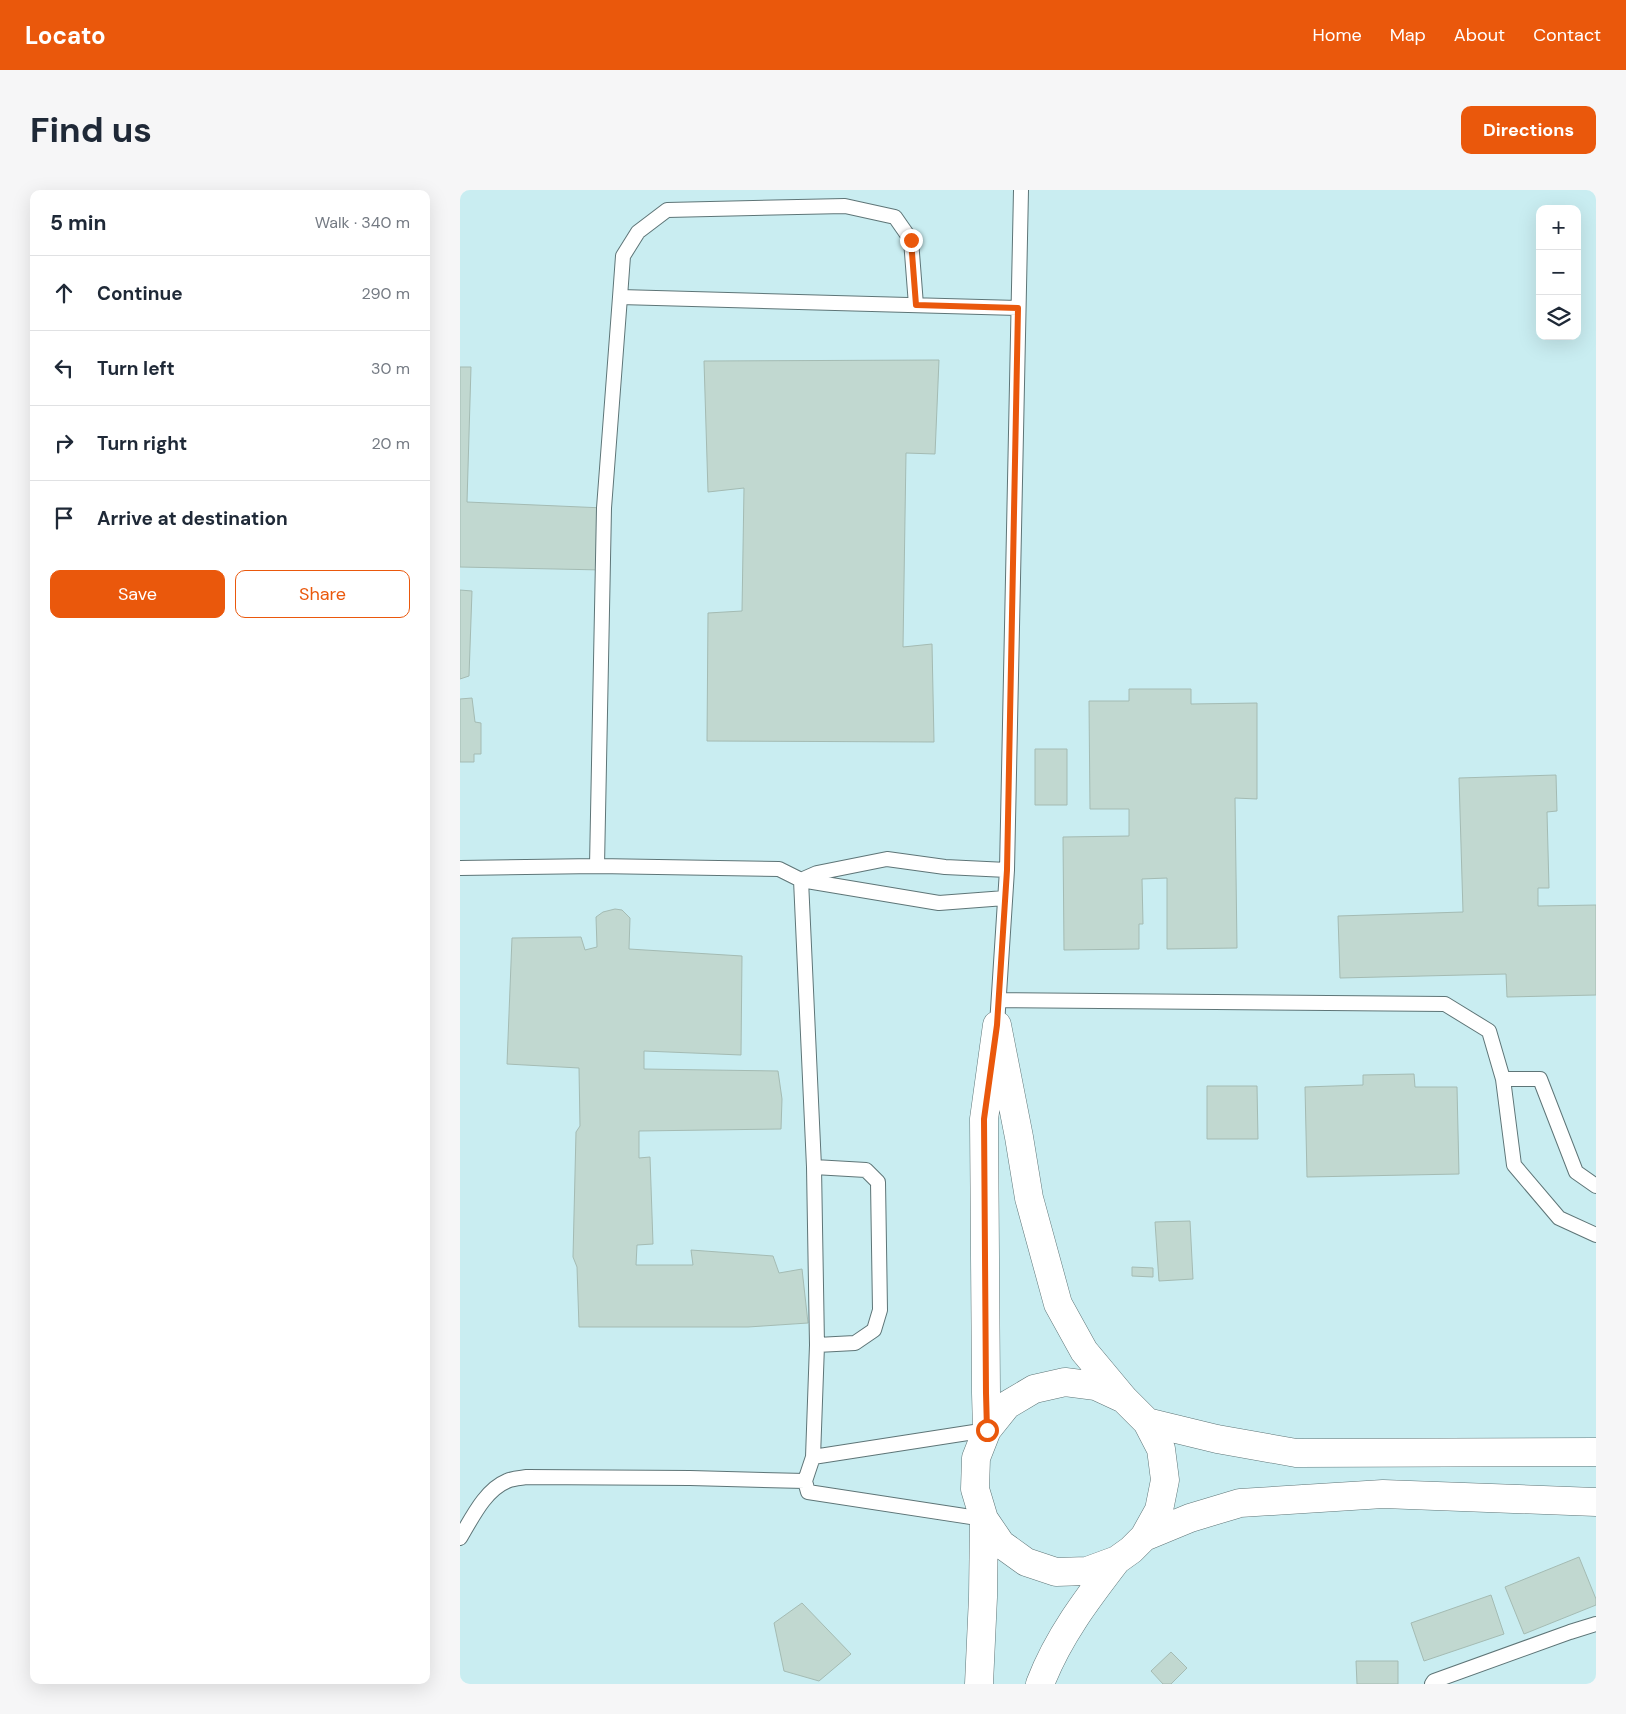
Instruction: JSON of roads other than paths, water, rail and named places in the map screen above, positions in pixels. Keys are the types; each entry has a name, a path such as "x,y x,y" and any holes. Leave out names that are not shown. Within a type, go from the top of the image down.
{"street":[{"path":"984,1519 1001,1544 1026,1562 1056,1572 1087,1571 1117,1560 1144,1537 1159,1510 1165,1480 1161,1449 1147,1422 1124,1399 1084,1351 1058,1304 1029,1198 998,1012"},
{"path":"987,1430 984,1119 998,1012"},
{"path":"979,1684 984,1519 975,1489 975,1481 976,1458 987,1430 1007,1406 1034,1389 1064,1382 1096,1386 1124,1399"},
{"path":"1147,1422 1217,1439 1296,1452 1596,1452"},
{"path":"1144,1537 1190,1518 1240,1503 1383,1494 1596,1502"},
{"path":"1040,1684 1075,1615 1117,1560"}],"lane":[{"path":"1021,190 1007,870 998,1012 1445,1004 1489,1031 1503,1078 1514,1165 1559,1218 1596,1235"},
{"path":"597,866 604,508 623,256 638,232 667,210 845,206 894,217 911,240 916,305"},
{"path":"620,297 1018,308"},
{"path":"801,880 817,873 887,859 945,867 1007,870"},
{"path":"460,868 597,866 779,869 801,880 939,903 1005,898"},
{"path":"801,880 814,1167 817,1345 813,1457 805,1481 808,1492 984,1519"},
{"path":"1503,1078 1540,1079 1576,1172 1596,1186"},
{"path":"814,1167 866,1170 878,1182 879,1192 880,1310 874,1330 855,1343 817,1345"},
{"path":"813,1457 987,1430"},
{"path":"460,1538 477,1510 493,1490 507,1481 527,1477 805,1481"},
{"path":"1432,1684 1479,1665 1596,1624"}]}
